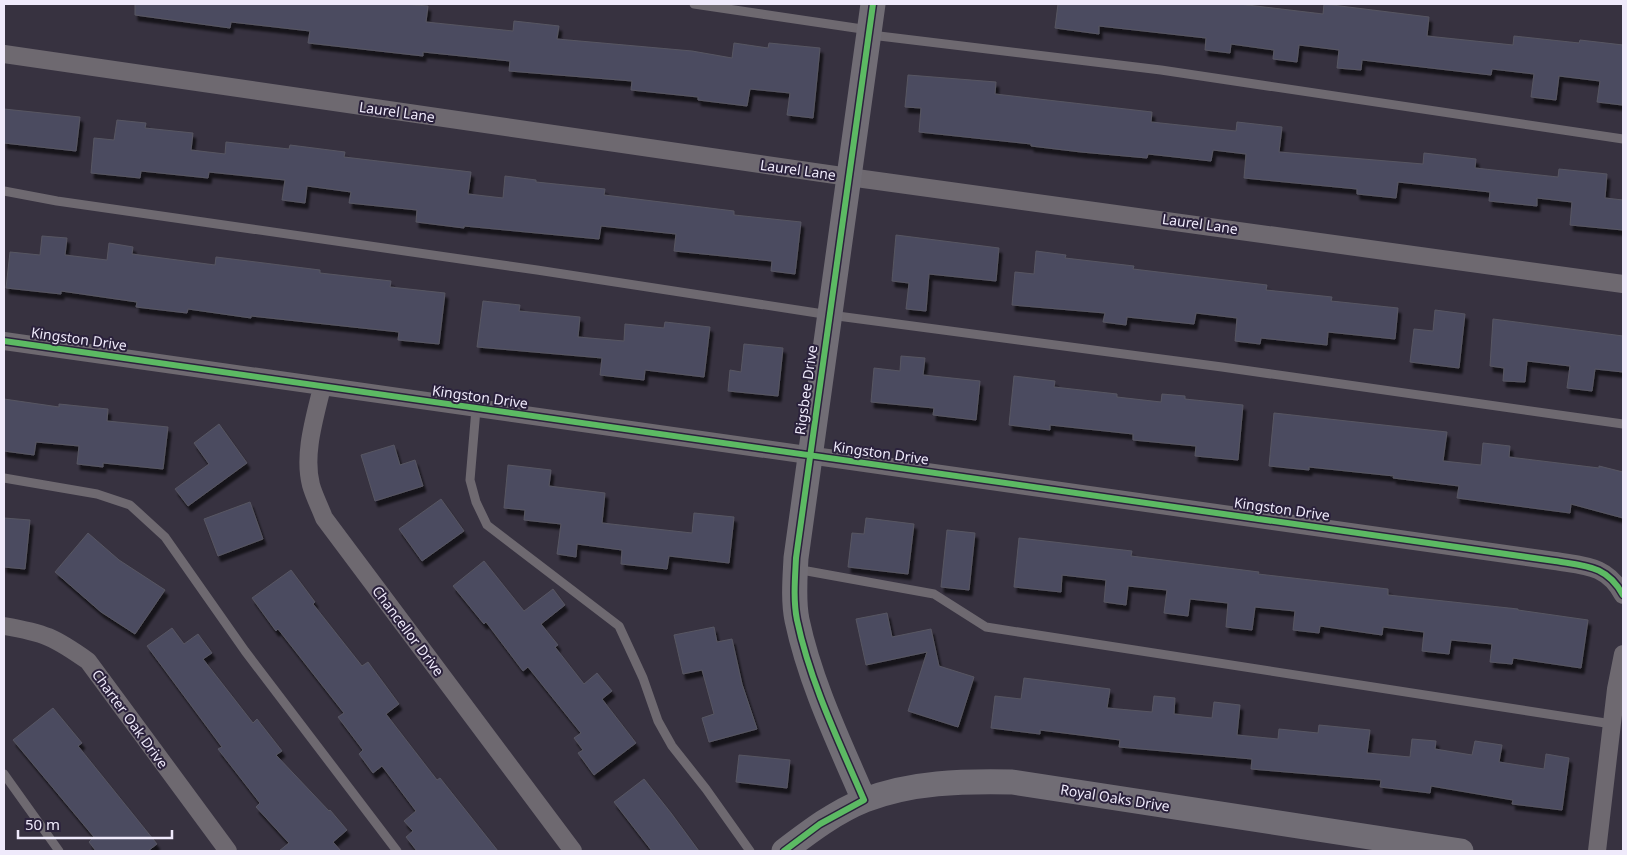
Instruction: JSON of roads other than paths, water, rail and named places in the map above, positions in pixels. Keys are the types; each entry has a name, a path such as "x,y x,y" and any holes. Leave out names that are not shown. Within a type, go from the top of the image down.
{"street":[{"name":"Rigsbee Drive","path":"864,800 824,705 807,658 796,618 795,569 873,4"},
{"name":"Laurel Lane","path":"4,54 849,177 1623,284"},
{"name":"Kingston Drive","path":"4,341 1595,567 1616,582 1623,595"},
{"name":"Chancellor Drive","path":"322,387 313,425 309,460 311,484 324,518 573,851"},
{"name":"Charter Oak Drive","path":"4,626 39,632 59,640 88,661 228,851"},
{"path":"1597,851 1612,724 1623,654"},
{"name":"Royal Oaks Drive","path":"784,851 820,824 864,800 903,788 957,781 1012,782 1461,851"}],"lane":[{"path":"694,4 869,32 1161,70 1623,139"},
{"path":"4,191 57,201 537,270 830,315 1623,424"},
{"path":"476,409 470,480 476,502 487,525 620,626 643,678 658,721 672,746 706,789 750,851"},
{"path":"4,478 97,494 122,502 130,505 165,536 245,651 397,851"},
{"path":"795,569 934,594 986,626 994,628 1612,724"},
{"path":"4,774 59,851"}]}
